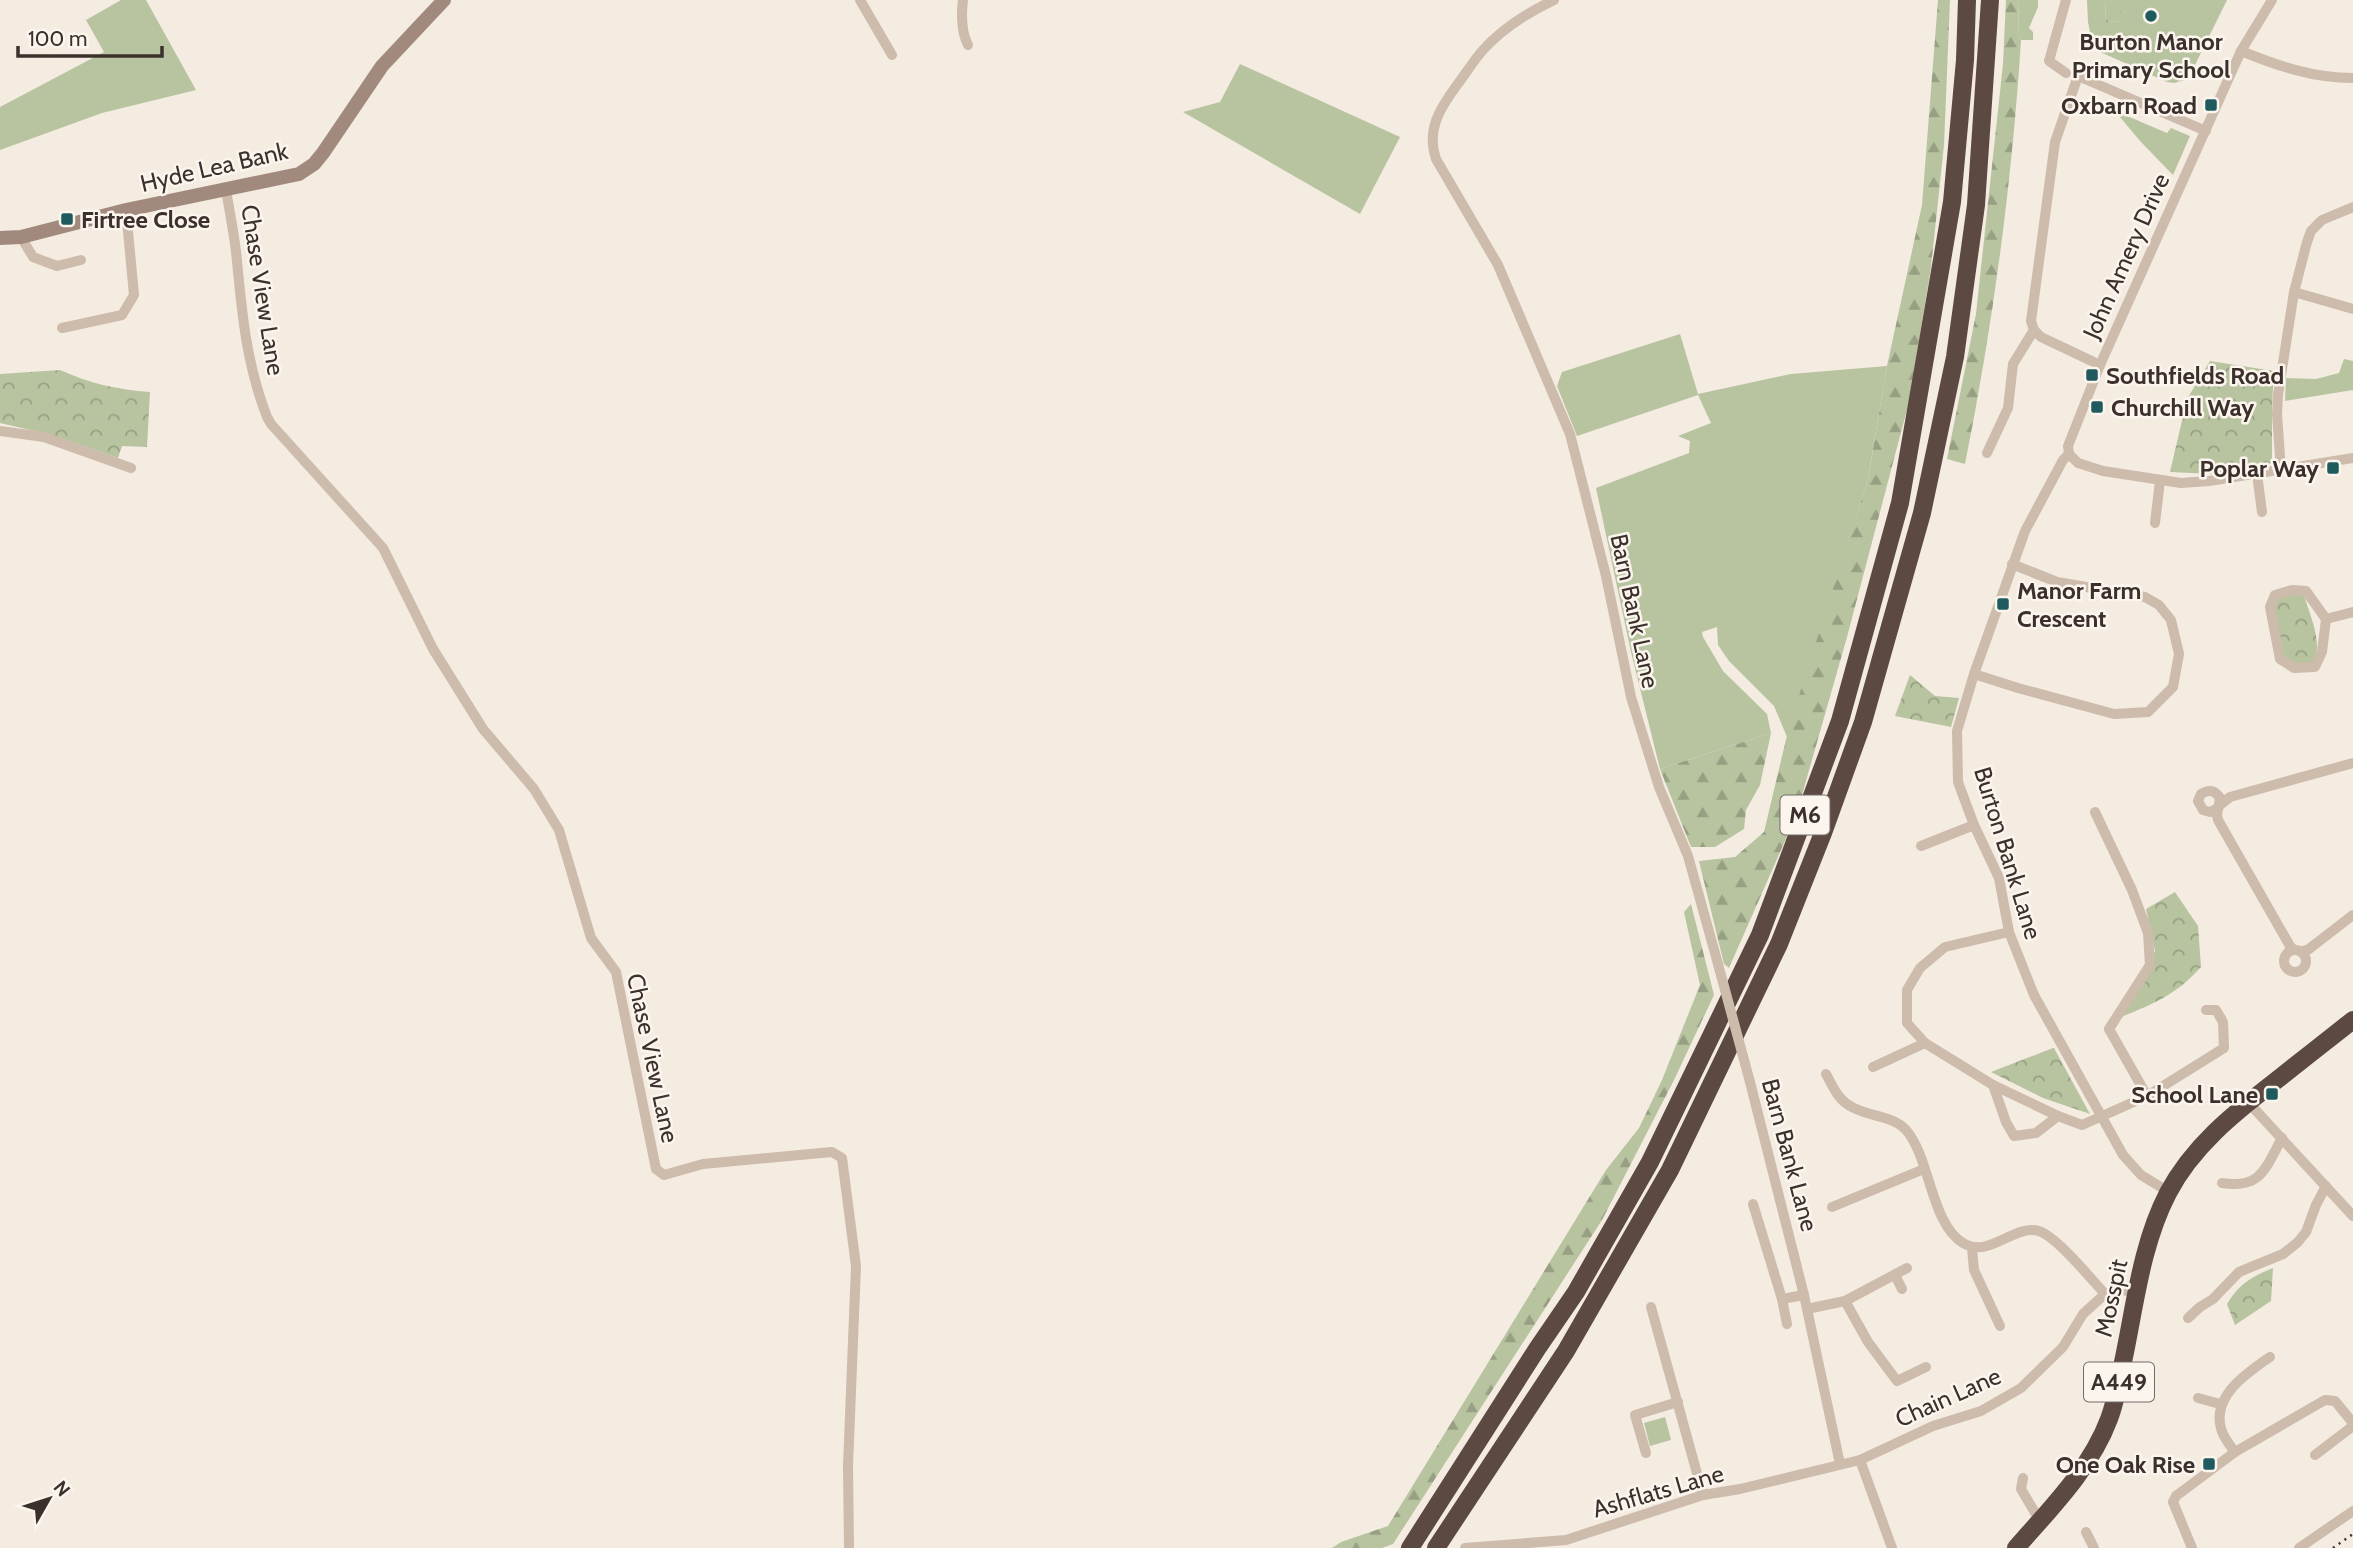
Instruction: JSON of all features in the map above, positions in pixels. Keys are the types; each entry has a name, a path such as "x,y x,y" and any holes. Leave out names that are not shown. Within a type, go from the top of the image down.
{"highway":[{"name":"M6","path":"1410,1548 1576,1292 1650,1161 1760,934 1840,721 1900,503 1952,202 1965,60 1967,0"},
{"name":"M6","path":"1436,1548 1566,1351 1670,1170 1779,944 1858,734 1922,513 1955,357 1976,205 1990,0"},
{"name":"A449","path":"2248,1102 2353,1020"},
{"name":"Mosspit","path":"2017,1548 2073,1479 2103,1434 2115,1402 2150,1238 2168,1192 2188,1161 2203,1144 2248,1102"}],"street":[{"name":"Hyde Lea Bank","path":"0,239 21,237 126,210 299,174 314,164 323,153 382,66 444,0"},
{"path":"860,0 892,55"},
{"path":"963,0 961,24 968,45"},
{"name":"Barn Bank Lane","path":"1554,0 1528,13 1484,49 1440,108 1432,134 1432,146 1436,159 1498,265 1570,434 1606,576 1631,696 1659,787 1688,856 1750,1082 1804,1295 1840,1464"},
{"path":"2066,0 2049,61 2066,73"},
{"name":"John Amery Drive","path":"2025,531 2063,460 2069,454 2068,446 2101,365 2241,51 2272,0"},
{"path":"2241,51 2285,68 2353,78"},
{"path":"2101,365 2041,337 2034,330 2031,321 2055,142 2078,76 2206,131"},
{"name":"Chase View Lane","path":"226,190 237,260 243,329 256,386 267,417 383,548 433,649 483,729 534,789 559,830 591,938 616,972 656,1169 664,1175 703,1164 832,1152 842,1158 856,1266 848,1466 849,1548"},
{"path":"2281,470 2278,395 2294,292 2311,231 2322,220 2353,207"},
{"path":"62,328 122,315 134,295 126,210"},
{"path":"21,237 33,257 57,266 81,260"},
{"path":"2294,292 2353,309"},
{"path":"1987,453 2008,408 2013,364 2034,330"},
{"path":"0,431 44,437 131,468"},
{"path":"2069,454 2078,464 2103,471 2160,481 2200,482 2353,458"},
{"path":"2256,474 2262,512"},
{"path":"2155,523 2160,481"},
{"name":"Burton Bank Lane","path":"2025,531 1957,730 1958,782 1974,825 1999,878 2009,932 2034,995 2123,1156 2141,1175 2168,1192"},
{"path":"1974,674 2114,715 2148,712 2173,687 2179,654 2171,620 2159,605 2145,597 2057,582 2012,564"},
{"path":"2292,590 2306,591 2326,619 2322,652 2315,667 2294,668 2280,659 2270,607 2274,595 2292,590"},
{"path":"2326,619 2353,612"},
{"path":"2353,764 2230,797 2219,806 2218,820 2290,946 2297,951 2309,949 2353,915"},
{"path":"2095,812 2132,890 2148,933 2150,965 2109,1029 2147,1096"},
{"path":"1921,846 1974,825"},
{"path":"2009,932 1945,947 1920,968 1908,990 1907,1023 1925,1043 1993,1085 2058,1116 2082,1125 2147,1096 2224,1048 2224,1023 2216,1010 2206,1010"},
{"path":"1873,1067 1925,1043"},
{"path":"1826,1074 1840,1099 1849,1106 1886,1119 1906,1130 1943,1218 1952,1234 1961,1242 1972,1248 1997,1243 2025,1231 2038,1231 2060,1246 2105,1294 2121,1290 2138,1292"},
{"path":"1993,1085 2014,1136 2036,1133 2058,1116"},
{"path":"2248,1102 2351,1210"},
{"path":"2222,1183 2241,1186 2255,1179 2266,1168 2282,1139"},
{"path":"1832,1207 1924,1169"},
{"path":"2188,1318 2213,1299 2239,1272 2283,1254 2298,1242 2306,1232 2326,1186"},
{"name":"Barn Bank Lane","path":"1753,1204 1787,1324"},
{"path":"1972,1248 1974,1270 2000,1326"},
{"path":"1807,1309 1845,1301 1907,1268"},
{"path":"1895,1275 1902,1289"},
{"name":"Chain Lane","path":"1860,1460 1933,1426 1980,1412 2021,1388 2063,1347 2083,1314 2105,1294"},
{"path":"1782,1299 1804,1295"},
{"path":"1845,1301 1868,1342 1897,1381 1926,1367"},
{"path":"1651,1307 1703,1496"},
{"path":"2235,1452 2223,1434 2219,1418 2220,1404 2234,1385 2270,1357"},
{"path":"2198,1398 2220,1404"},
{"path":"2192,1548 2174,1502 2176,1496 2235,1452 2325,1400 2335,1401 2342,1406 2353,1425 2315,1455"},
{"path":"1646,1453 1635,1415 1678,1402"},
{"path":"1860,1460 1892,1548"},
{"name":"Ashflats Lane","path":"1466,1548 1566,1540 1703,1496 1860,1460"},
{"path":"2022,1478 2021,1489 2039,1521"},
{"path":"2299,1548 2353,1511"},
{"path":"2085,1532 2094,1548"}],"green space":[{"path":"121,0 146,0 196,90 102,113 0,150 0,107 104,52 86,20"},
{"path":"1938,0 1950,0 1944,145 1931,267 1909,402 1796,816 1729,968 1724,964 1699,861 1735,857 1764,832 1789,727 1868,479 1887,366 1922,205"},
{"path":"2006,0 2019,0 2018,35 2021,40 2017,94 2000,253 1965,464 1947,459 1976,314 2003,64"},
{"path":"2019,0 2038,0 2038,7 2029,28 2033,32 2033,40 2021,40 2018,35"},
{"path":"2087,0 2105,0 2106,22 2121,21 2121,0 2227,0 2193,69 2195,77 2174,83 2087,46 2084,41 2091,37"},
{"path":"2105,0 2121,0 2121,21 2106,22"},
{"path":"1240,64 1400,137 1360,214 1183,112 1220,102"},
{"path":"2116,104 2120,106 2120,113 2167,133 2171,128 2190,136 2173,175 2114,110"},
{"path":"1680,334 1698,394 1791,374 1887,366 1868,479 1787,737 1774,706 1729,661 1718,645 1717,627 1702,632 1703,637 1723,671 1767,714 1771,733 1660,769 1631,652 1596,488 1689,453 1690,441 1678,436 1711,423 1698,395 1577,436 1557,386 1562,372"},
{"path":"2344,359 2353,361 2353,390 2285,401 2286,378 2316,379 2339,373"},
{"path":"2210,361 2274,371 2272,463 2213,474 2170,472 2187,399"},
{"path":"60,370 104,385 150,392 147,447 122,446 118,458 52,435 0,423 0,374"},
{"path":"2304,595 2312,621 2317,639 2313,664 2297,664 2284,658 2270,607 2278,597"},
{"path":"1910,675 1935,696 1959,698 1951,727 1895,716"},
{"path":"1771,733 1760,785 1746,810 1744,829 1715,847 1691,847 1660,769"},
{"path":"2175,892 2198,926 2201,967 2164,997 2121,1017 2155,951 2146,909"},
{"path":"1691,904 1714,995 1602,1220 1393,1544 1382,1548 1332,1548 1341,1542 1388,1526 1606,1170 1639,1128 1662,1080 1700,985 1684,912"},
{"path":"2054,1048 2090,1114 2043,1098 1991,1072"},
{"path":"2273,1268 2271,1301 2235,1325 2227,1304 2246,1282"},
{"path":"1665,1417 1671,1440 1650,1446 1644,1423"}],"railway":[{"path":"2333,1548 2353,1534"}],"place":[{"name":"Burton Manor Primary School","path":"2151,16"},
{"name":"Oxbarn Road","path":"2211,105"},
{"name":"Firtree Close","path":"67,219"},
{"name":"Southfields Road","path":"2092,375"},
{"name":"Churchill Way","path":"2097,407"},
{"name":"Poplar Way","path":"2333,468"},
{"name":"Manor Farm Crescent","path":"2003,604"},
{"name":"School Lane","path":"2272,1094"},
{"name":"One Oak Rise","path":"2209,1464"}]}
